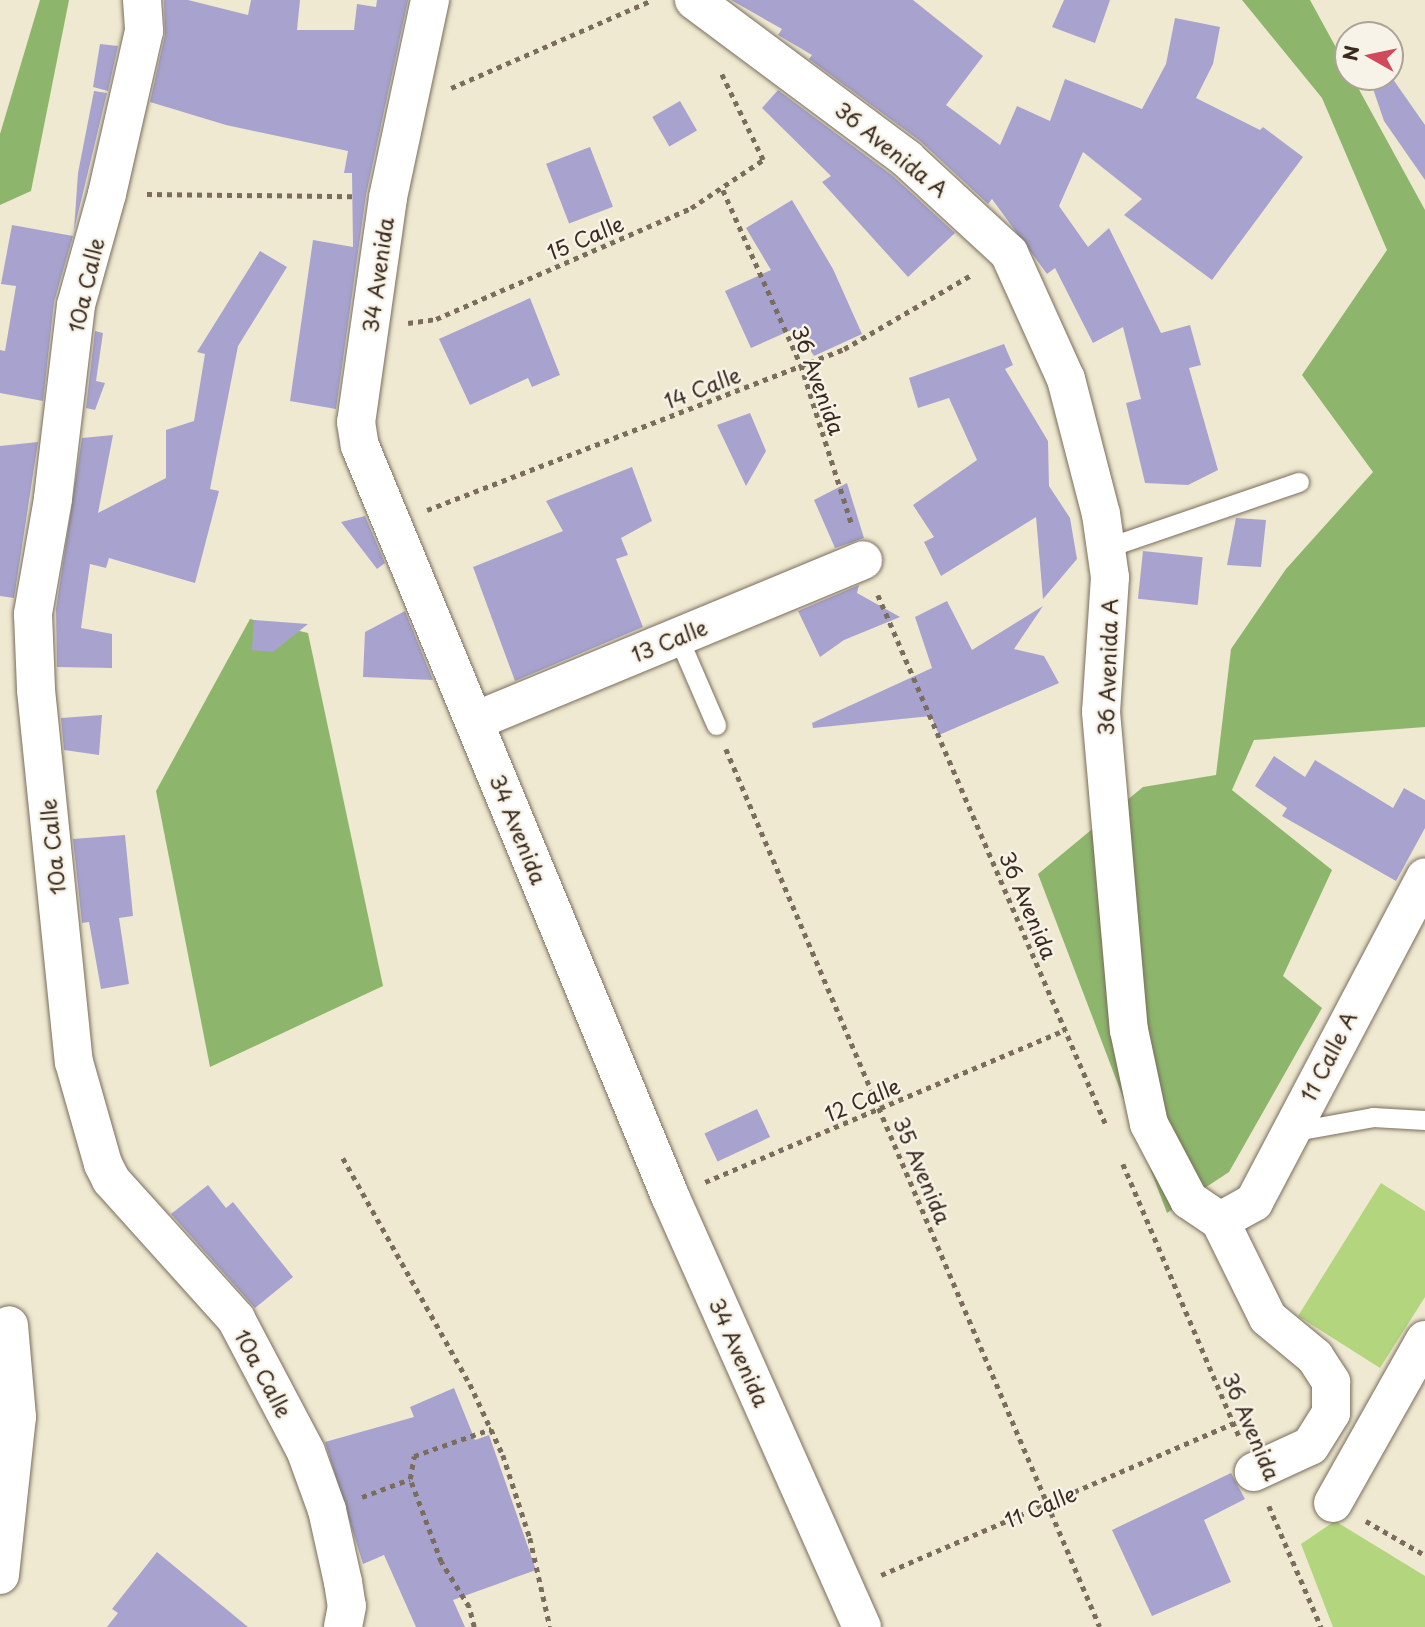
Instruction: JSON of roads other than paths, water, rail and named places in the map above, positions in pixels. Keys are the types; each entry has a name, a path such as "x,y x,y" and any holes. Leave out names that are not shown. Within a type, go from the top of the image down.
{"street":[{"name":"10a Calle","path":"142,0 144,31 107,194 76,305 53,499 33,614 36,690 74,1062 103,1164 111,1180 236,1319 306,1452 327,1510 347,1606 343,1627"},
{"name":"34 Avenida","path":"430,0 388,198 356,422 360,446 670,1196 862,1627"},
{"name":"36 Avenida A","path":"697,1 907,159 1009,253 1066,379 1106,548 1110,577 1101,712 1129,1030 1149,1124 1189,1200 1220,1221 1268,1318 1315,1357 1331,1382 1331,1413 1310,1446 1254,1472"},
{"name":"13 Calle","path":"475,720 863,560"},
{"name":"11 Calle A","path":"1220,1221 1254,1202 1425,877"},
{"path":"0,1575 17,1417 9,1325"},
{"path":"1333,1503 1425,1340"}],"lane":[{"path":"1106,548 1299,482"},
{"path":"678,637 716,725"},
{"path":"1289,1132 1373,1117 1425,1120"}]}
